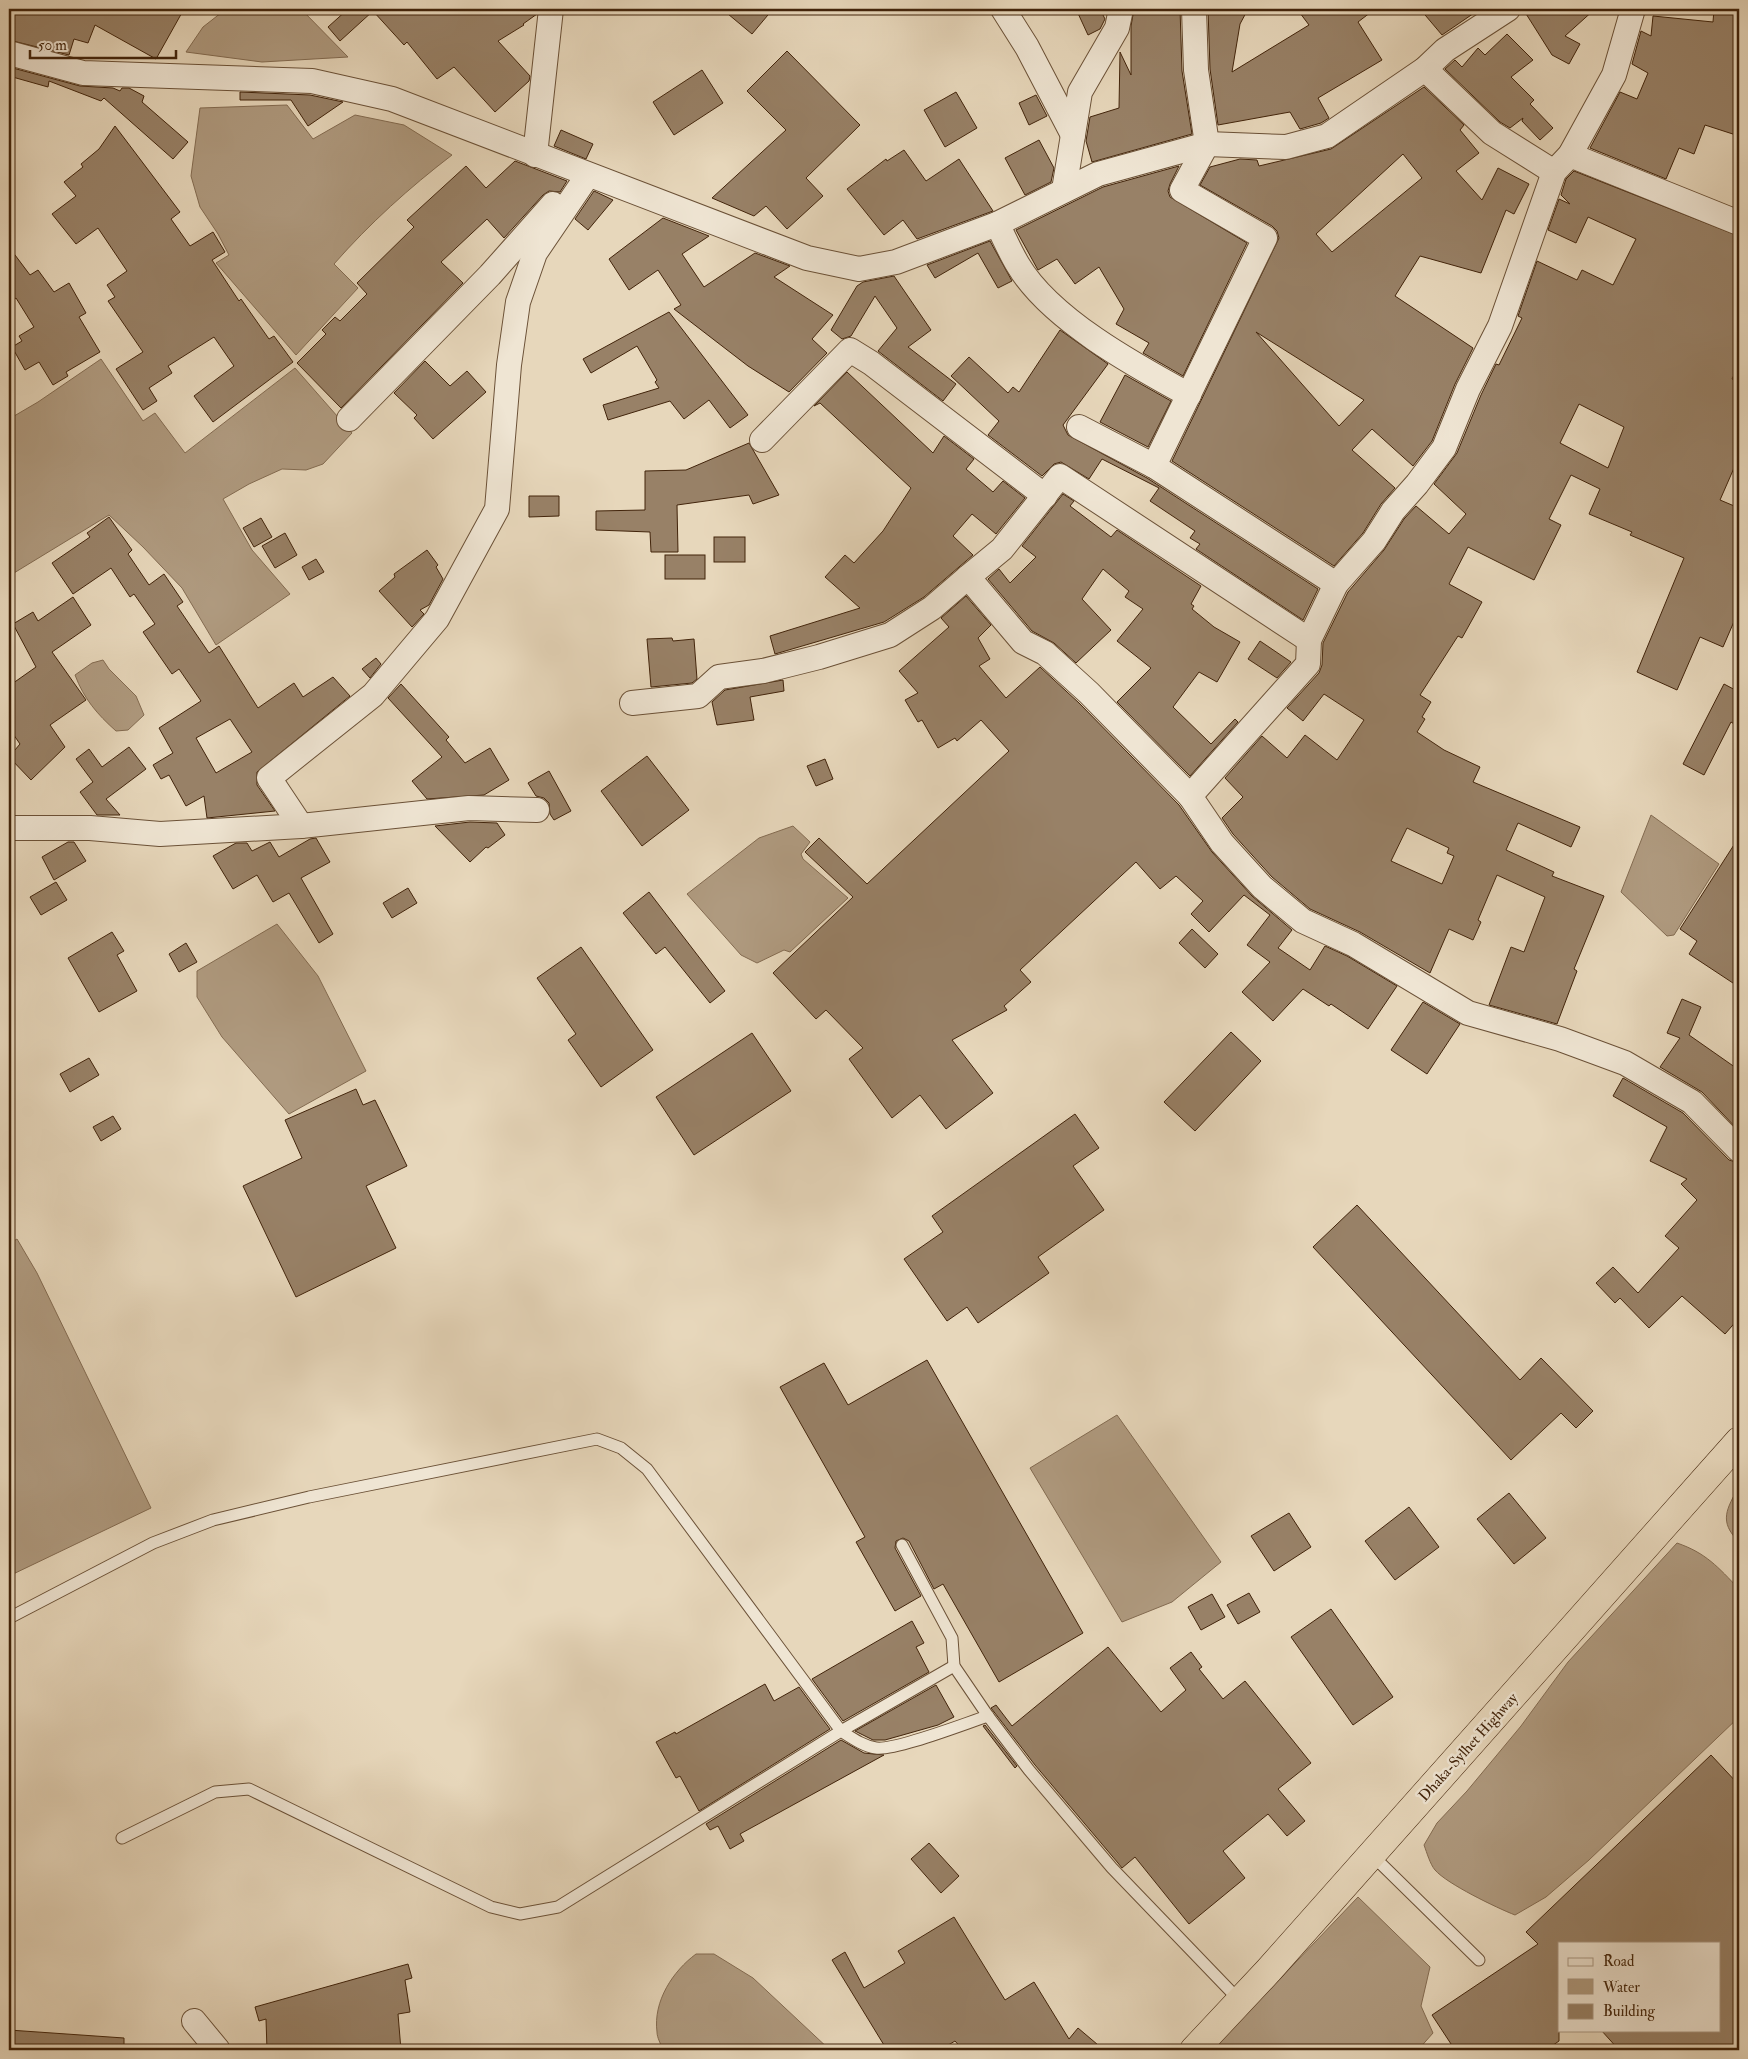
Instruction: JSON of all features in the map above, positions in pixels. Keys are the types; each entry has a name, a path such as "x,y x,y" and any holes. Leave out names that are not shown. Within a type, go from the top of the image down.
{"highway":[{"name":"Dhaka-Sylhet Highway","path":"1194,2050 1372,1855 1739,1441"}],"street":[{"path":"535,155 551,9"},
{"path":"1003,9 1027,47 1073,136"},
{"path":"1064,190 1080,92 1117,28 1121,9"},
{"path":"1154,466 1265,238 1182,190 1207,144 1196,70 1194,9"},
{"path":"9,52 83,73 312,81 392,99 807,258 859,269 896,262 997,224 1098,174 1207,144 1286,147 1327,136 1425,68 1445,50 1508,9"},
{"path":"1190,796 1308,664 1309,640 1336,584 1374,541 1393,511 1417,484 1444,448 1468,389 1500,326 1562,164 1614,75 1633,9"},
{"path":"1425,68 1492,132 1562,164 1739,223"},
{"path":"349,419 490,275 584,174"},
{"path":"301,826 269,778 373,695 437,619 497,509 509,365 518,302 535,253 584,174"},
{"path":"997,224 1018,266 1046,300 1128,362 1189,395"},
{"path":"762,440 850,350 871,363 1045,496"},
{"path":"1079,427 1154,466 1336,584"},
{"path":"632,703 698,696 719,677 763,671 819,657 890,635 932,608 1002,549 1060,476 1309,640"},
{"path":"968,577 1023,642 1045,653 1089,693 1190,796 1222,843 1262,887 1304,921 1353,944 1468,1014 1560,1039 1626,1063 1692,1102 1739,1150"},
{"path":"9,828 90,828 160,834 301,826 469,808 537,810"},
{"path":"194,2021 218,2050"}],"lane":[{"path":"9,1618 153,1543 213,1520 309,1497 597,1439 621,1448 647,1469 841,1731 854,1740 877,1748 899,1745 988,1716"},
{"path":"902,1545 952,1638 954,1666 988,1716 1029,1770 1112,1868 1240,2001"},
{"path":"122,1838 215,1792 249,1789 491,1908 520,1914 558,1907 841,1731 954,1666"},
{"path":"1372,1855 1479,1960"}],"water":[{"path":"226,9 301,9 348,57 262,62 186,52 203,27"},
{"path":"287,105 313,139 355,115 404,125 452,155 390,207 334,264 358,288 296,355 216,263 229,255 200,207 191,176 200,108"},
{"path":"101,359 143,421 155,413 185,453 295,368 352,433 323,464 306,470 282,469 249,484 223,499 252,550 290,594 216,645 182,588 109,515 9,576 9,419 38,402"},
{"path":"103,660 109,669 136,696 144,715 128,730 116,731 103,718 87,699 75,675 92,663"},
{"path":"1651,815 1719,864 1674,935 1667,936 1621,892"},
{"path":"793,826 810,842 801,854 803,859 848,898 790,952 784,950 757,963 741,955 687,894 759,838"},
{"path":"277,924 318,976 366,1071 289,1114 222,1037 197,997 197,971"},
{"path":"17,1239 37,1273 151,1508 9,1576 9,1244"},
{"path":"1117,1415 1221,1562 1172,1602 1122,1622 1030,1468"},
{"path":"1739,1486 1739,1542 1728,1528 1727,1515 1728,1508"},
{"path":"1677,1543 1704,1556 1718,1567 1739,1589 1739,1717 1589,1860 1546,1897 1515,1915 1461,1889 1441,1876 1433,1868 1424,1845 1437,1823 1467,1791 1521,1726 1568,1662"},
{"path":"1358,1897 1430,1967 1421,2006 1433,2033 1418,2050 1212,2050"},
{"path":"696,1954 714,1954 753,1978 830,2050 663,2050 658,2036 658,2009 672,1978"}],"building":[{"path":"9,9 184,9 156,59 95,25 88,43 74,39 69,55 9,40"},
{"path":"348,9 537,9 537,14 524,25 498,41 530,76 529,81 495,112 454,67 437,79 407,42 404,45 373,11 340,41 328,27"},
{"path":"722,9 773,9 752,34"},
{"path":"1076,9 1100,9 1105,19 1100,29 1088,35"},
{"path":"1134,9 1180,9 1182,71 1192,134 1092,162 1086,141 1090,117 1119,108 1120,52 1131,75 1131,26"},
{"path":"1208,9 1248,9 1240,24 1232,72 1309,25 1297,9 1375,9 1358,22 1382,60 1318,98 1329,118 1321,123 1300,129 1290,112 1218,125 1210,69"},
{"path":"1420,9 1480,9 1442,35"},
{"path":"1523,9 1595,9 1565,36 1580,44 1569,64 1552,55"},
{"path":"1714,9 1739,9 1739,136 1705,125 1694,154 1679,148 1666,179 1590,148 1620,92 1637,99 1648,73 1632,64 1641,31 1651,36 1653,16 1713,22"},
{"path":"1507,34 1533,60 1511,77 1534,100 1530,104 1553,128 1540,140 1522,121 1523,118 1510,128 1500,122 1445,69 1455,60 1462,67 1478,48 1485,55"},
{"path":"787,51 860,125 806,178 823,196 787,229 766,206 754,216 712,198 786,130 747,91"},
{"path":"9,67 80,86 113,88 120,91 122,88 129,88 144,96 142,102 188,142 173,159 104,98 101,101 49,81 48,87 9,76"},
{"path":"702,70 723,103 674,135 653,102"},
{"path":"1424,87 1464,125 1460,130 1479,153 1456,171 1482,200 1498,168 1529,184 1514,214 1506,210 1481,273 1420,256 1395,296 1473,348 1455,384 1432,441 1413,466 1372,429 1352,450 1395,488 1381,504 1363,533 1334,566 1172,461 1279,238 1277,231 1272,226 1200,185 1210,167 1240,159 1257,160 1259,166 1331,149","holes":["1403,154 1422,178 1332,252 1316,234","1256,332 1364,400 1339,426"]},
{"path":"240,92 310,95 343,102 308,126 291,100 240,100"},
{"path":"956,92 977,128 945,147 924,110"},
{"path":"1036,95 1047,116 1029,125 1019,103"},
{"path":"115,126 180,212 171,219 190,246 213,232 225,252 212,260 239,301 241,299 269,339 274,336 293,362 213,422 194,396 234,366 214,337 168,366 172,373 149,388 157,401 143,410 116,369 143,352 108,301 115,297 107,285 127,271 98,228 76,244 52,214 76,196 64,182 83,167 81,164 99,149"},
{"path":"561,130 593,144 586,159 554,146"},
{"path":"1039,140 1054,168 1051,182 1025,195 1005,158"},
{"path":"904,150 926,181 959,159 993,211 917,239 903,220 884,235 847,189 886,159 887,161"},
{"path":"515,161 567,181 560,192 549,191 543,195 504,238 487,219 441,262 463,283 341,408 297,363 326,334 322,330 335,317 340,321 367,294 357,283 414,227 407,220 466,166 486,188"},
{"path":"1179,166 1170,184 1168,191 1170,197 1247,243 1183,376 1143,353 1149,343 1116,324 1124,309 1099,267 1075,284 1057,259 1038,270 1016,230 1103,187"},
{"path":"1574,171 1739,236 1739,365 1732,379 1739,382 1739,471 1734,468 1720,500 1739,508 1739,610 1723,647 1700,637 1677,690 1637,672 1684,558 1630,535 1632,532 1589,514 1600,489 1571,475 1549,519 1561,525 1534,580 1468,547 1449,584 1482,602 1462,638 1458,636 1420,695 1431,702 1422,717 1425,719 1417,732 1444,750 1480,767 1473,782 1580,827 1571,847 1518,823 1506,850 1554,872 1552,876 1604,896 1574,969 1577,971 1557,1024 1489,1005 1511,947 1524,952 1545,897 1497,875 1478,920 1481,922 1473,940 1449,929 1430,973 1360,932 1310,909 1272,877 1233,834 1222,818 1243,797 1225,778 1262,736 1287,758 1305,735 1337,760 1364,720 1324,694 1303,721 1287,708 1319,673 1322,665 1323,643 1348,592 1384,550 1404,519 1416,506 1449,534 1466,514 1434,484 1457,453 1481,395 1496,364 1499,365 1522,318 1518,316 1537,261 1577,280 1582,270 1613,285 1636,239 1588,217 1576,243 1548,230 1559,199 1570,204 1561,195 1566,179","holes":["1579,404 1624,427 1608,468 1560,443","1407,828 1449,848 1447,853 1454,856 1442,884 1391,861"]},
{"path":"594,191 613,200 588,230 575,219"},
{"path":"663,218 709,236 682,254 704,287 755,253 790,266 774,277 833,315 812,339 827,353 789,392 748,366 674,309 681,305 658,270 629,290 609,259"},
{"path":"990,241 1012,281 998,288 978,253 935,278 927,265"},
{"path":"9,247 30,275 38,270 54,292 69,283 86,313 79,317 100,352 66,372 68,376 53,385 39,362 25,370 12,347 22,341 19,336 34,327 16,298 9,303"},
{"path":"894,276 931,330 908,347 956,384 943,401 878,351 897,328 875,296 851,336 842,339 831,330 857,286 863,282"},
{"path":"669,312 748,415 730,428 709,400 684,419 670,401 608,420 603,405 659,388 655,382 657,380 637,346 591,373 583,359"},
{"path":"1060,330 1108,364 1063,425 1068,435 1147,478 1318,589 1303,620 1196,549 1200,544 1190,538 1195,531 1150,501 1159,488 1102,459 1089,479 1061,462 1054,464 1042,476 988,435 999,421 951,376 969,357 1008,393 1013,387 1019,392"},
{"path":"425,361 450,386 467,371 486,392 433,439 414,418 417,415 394,393"},
{"path":"847,372 933,453 944,436 974,459 966,469 993,492 1003,481 1025,498 996,534 972,514 953,536 973,555 924,597 884,622 775,654 770,636 860,608 825,577 845,555 854,563 883,531 911,488 820,403 814,406"},
{"path":"1125,375 1171,401 1148,447 1100,422"},
{"path":"749,443 779,495 753,504 749,495 677,505 678,552 651,552 650,532 596,530 596,511 645,510 645,471 686,470"},
{"path":"1063,494 1074,501 1070,506 1111,537 1117,530 1201,586 1191,604 1194,606 1192,609 1214,627 1240,642 1217,682 1199,672 1173,707 1211,744 1235,719 1238,722 1190,776 1117,702 1151,668 1117,641 1143,609 1125,597 1129,591 1103,569 1082,599 1111,630 1076,663 1054,643 1032,631 988,579 999,569 1010,583 1036,557 1022,546"},
{"path":"529,496 559,496 559,516 529,517"},
{"path":"109,517 132,550 128,554 149,585 164,574 183,602 177,606 209,653 219,646 258,708 294,683 303,697 333,677 350,696 257,772 257,785 275,811 207,818 204,796 186,806 169,775 161,779 153,765 173,753 159,728 201,701 179,669 172,674 143,632 155,624 134,594 130,597 111,568 73,594 52,563 90,537 87,533","holes":["230,719 252,752 216,773 196,738"]},
{"path":"261,518 272,537 254,547 243,528"},
{"path":"285,533 297,555 275,568 262,546"},
{"path":"714,537 745,537 745,562 714,562"},
{"path":"427,550 438,565 436,567 443,579 429,605 420,610 424,614 412,627 379,591 395,577 394,574"},
{"path":"665,555 705,555 705,579 665,579"},
{"path":"316,559 324,572 309,580 302,567"},
{"path":"966,596 991,625 978,638 990,659 979,666 1006,698 1040,667 1079,703 1179,805 1212,852 1252,896 1292,930 1278,948 1310,970 1325,946 1347,956 1397,986 1368,1029 1331,1004 1329,1006 1303,989 1273,1021 1242,992 1270,962 1247,945 1270,915 1244,895 1209,932 1191,914 1203,901 1176,876 1160,889 1136,862 1020,970 1031,982 1004,1006 1007,1010 952,1040 993,1093 946,1129 920,1095 892,1118 849,1059 863,1048 826,1010 816,1019 773,973 853,897 805,852 819,838 867,884 1009,751 981,720 957,741 955,738 938,748 922,720 918,722 905,700 918,693 899,671 949,627 941,618"},
{"path":"73,597 91,625 52,652 86,700 50,725 65,747 31,780 9,757 20,744 9,728 9,686 36,667 13,624 33,612 38,621"},
{"path":"672,638 673,641 694,639 697,679 692,683 651,687 647,639"},
{"path":"1260,641 1291,662 1277,678 1248,659"},
{"path":"376,658 381,664 370,678 362,669"},
{"path":"783,680 784,691 750,697 754,720 717,725 712,702 725,690"},
{"path":"401,684 449,737 446,740 465,763 490,748 509,780 484,795 427,799 412,781 442,757 388,698"},
{"path":"1724,684 1739,692 1739,727 1731,722 1704,775 1683,764"},
{"path":"129,747 146,769 106,799 120,815 97,815 80,792 93,782 76,759 89,749 102,767"},
{"path":"647,756 689,810 642,846 601,791"},
{"path":"825,759 833,779 816,786 807,766"},
{"path":"549,771 571,811 554,820 550,814 549,803 544,798 536,796 528,783"},
{"path":"470,822 497,823 505,835 488,848 486,847 470,862 435,826"},
{"path":"1739,837 1739,987 1689,954 1697,941 1680,929"},
{"path":"316,838 330,862 301,878 333,934 319,943 289,893 273,902 257,875 233,889 213,856 236,843 247,843 252,851 270,842 279,857 310,839"},
{"path":"68,842 74,842 86,861 54,880 42,857"},
{"path":"56,882 67,900 41,915 30,897"},
{"path":"408,888 417,903 392,918 383,903"},
{"path":"649,892 725,991 710,1003 665,947 656,954 623,913"},
{"path":"1192,929 1218,954 1205,968 1179,943"},
{"path":"112,932 124,951 117,955 137,991 99,1012 68,958"},
{"path":"186,943 197,962 179,972 169,954"},
{"path":"581,947 653,1050 601,1087 568,1040 576,1034 537,978"},
{"path":"1682,999 1701,1007 1689,1035 1739,1070 1739,1131 1702,1092 1660,1067 1680,1038 1667,1033"},
{"path":"1423,1002 1460,1024 1427,1074 1391,1050"},
{"path":"1231,1032 1261,1061 1195,1131 1164,1102"},
{"path":"752,1033 791,1091 694,1155 656,1097"},
{"path":"89,1058 99,1075 70,1092 60,1074"},
{"path":"1623,1078 1683,1113 1729,1160 1739,1163 1739,1318 1725,1334 1682,1296 1649,1328 1620,1298 1615,1303 1596,1283 1613,1267 1638,1293 1679,1248 1665,1236 1697,1200 1681,1184 1687,1179 1650,1161 1667,1127 1613,1096"},
{"path":"356,1089 363,1105 375,1100 407,1166 366,1186 396,1248 296,1297 243,1186 302,1158 285,1120"},
{"path":"1075,1114 1099,1148 1073,1166 1104,1210 1038,1257 1049,1273 978,1323 967,1307 947,1321 904,1259 943,1232 932,1216"},
{"path":"113,1116 121,1129 101,1141 93,1127"},
{"path":"1357,1205 1520,1380 1541,1358 1593,1411 1576,1428 1561,1413 1511,1460 1313,1247"},
{"path":"927,1360 1083,1633 999,1682 943,1584 934,1589 909,1541 903,1538 896,1541 895,1548 921,1596 895,1611 856,1542 865,1537 780,1387 824,1363 848,1405"},
{"path":"1509,1493 1546,1538 1514,1564 1477,1519"},
{"path":"1409,1507 1439,1547 1395,1580 1365,1541"},
{"path":"1289,1513 1311,1547 1274,1571 1251,1536"},
{"path":"1249,1593 1260,1612 1238,1624 1227,1605"},
{"path":"1212,1594 1225,1617 1201,1630 1188,1607"},
{"path":"1331,1609 1393,1697 1353,1725 1291,1637"},
{"path":"912,1621 924,1643 916,1647 929,1672 843,1721 812,1679"},
{"path":"1108,1647 1161,1712 1186,1690 1170,1668 1191,1652 1202,1667 1199,1669 1223,1699 1245,1681 1311,1763 1278,1789 1305,1821 1287,1836 1268,1814 1223,1851 1245,1878 1189,1924 1135,1857 1122,1868 1035,1765 991,1708 996,1705 1012,1726"},
{"path":"765,1684 774,1701 799,1687 830,1729 699,1811 680,1776 676,1778 656,1742 675,1732 676,1734"},
{"path":"936,1685 954,1717 938,1725 885,1740 873,1740 855,1731"},
{"path":"985,1725 1017,1766 1015,1768 983,1726"},
{"path":"841,1740 864,1753 884,1755 740,1834 744,1841 730,1849 718,1826 710,1830 706,1824"},
{"path":"1711,1755 1739,1785 1739,2050 1619,2050 1603,2032 1720,2032 1720,1942 1558,1942 1559,2041 1546,2050 1455,2050 1432,2015 1538,1944 1526,1932"},
{"path":"929,1843 959,1876 941,1893 911,1859"},
{"path":"954,1917 1005,2000 1034,1982 1069,2039 1078,2028 1104,2050 963,2050 955,2041 940,2050 887,2050 832,1960 845,1952 864,1988 905,1963 898,1951"},
{"path":"408,1964 412,1978 405,1980 410,2012 398,2014 401,2050 267,2050 266,2019 259,2021 255,2007"},
{"path":"9,2030 124,2038 124,2050 9,2050"}]}
